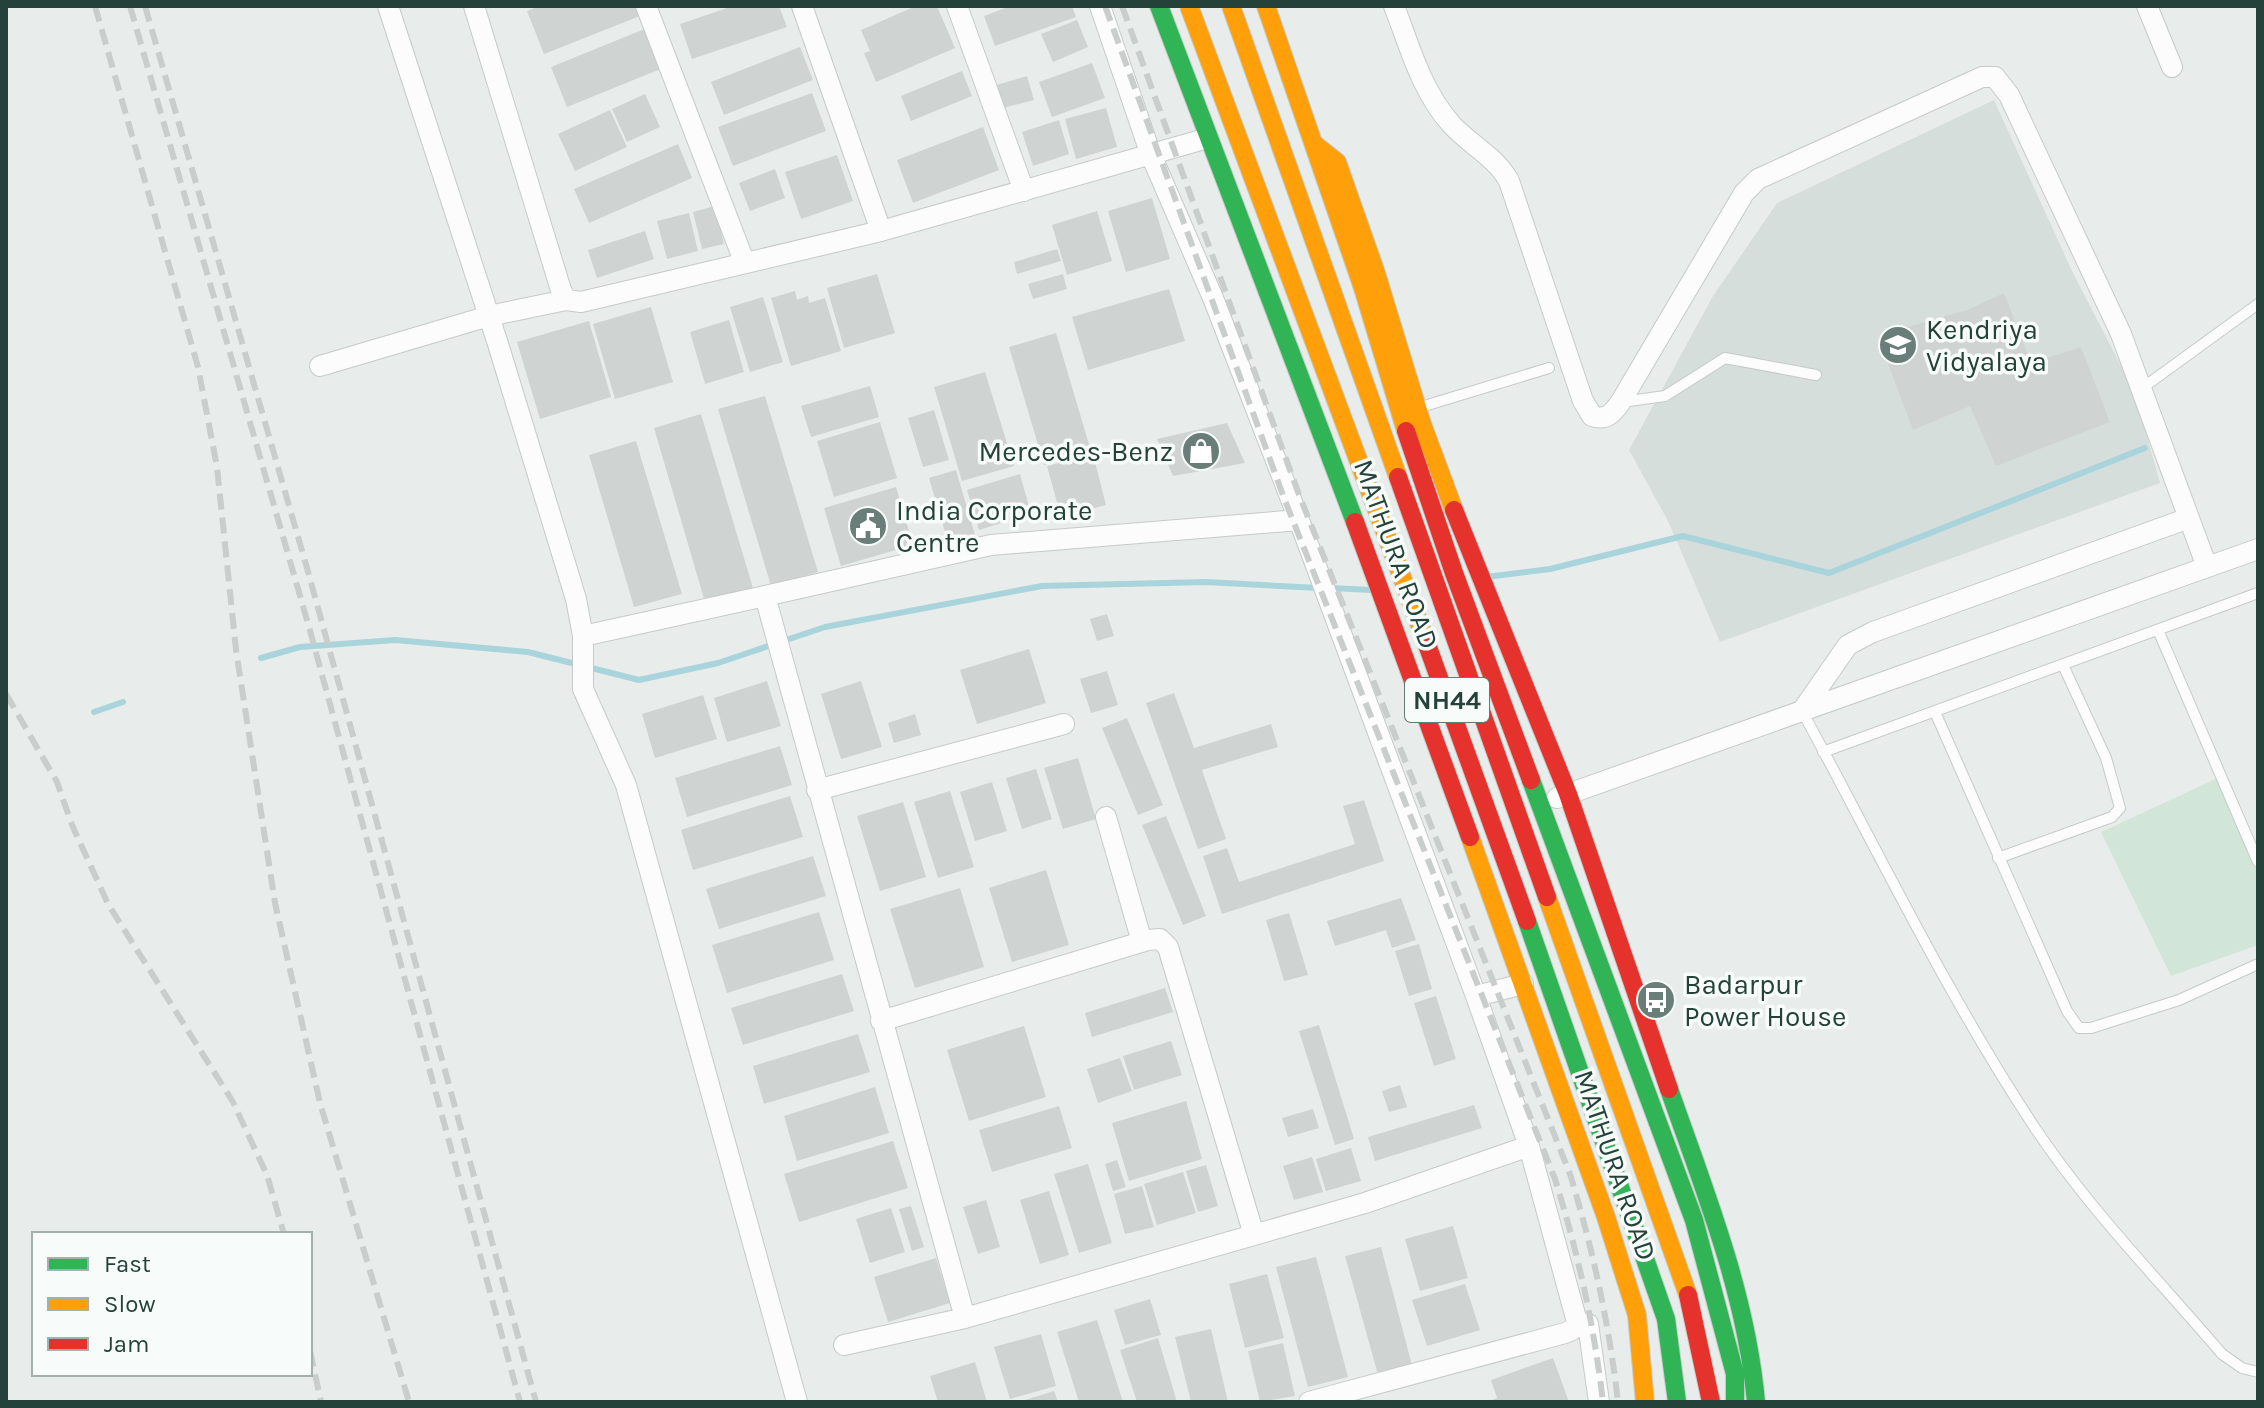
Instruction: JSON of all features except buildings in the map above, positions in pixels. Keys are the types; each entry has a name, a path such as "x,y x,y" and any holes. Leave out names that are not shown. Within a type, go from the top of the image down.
{"main road":[{"name":"MATHURA ROAD","path":"1159,6 1381,591 1523,984 1637,1315 1645,1402"},
{"name":"MATHURA ROAD","path":"1189,6 1298,292 1562,1016 1666,1319 1677,1402"},
{"name":"MATHURA ROAD","path":"1231,6 1692,1307 1711,1402"},
{"name":"MATHURA ROAD","path":"1266,6 1457,581 1694,1220 1735,1374 1735,1402"},
{"path":"1313,143 1337,162 1417,408 1489,604 1568,794 1623,962 1735,1279 1751,1349 1756,1402"},
{"path":"1434,735 1506,714"},
{"path":"1523,984 1600,969"}],"street":[{"path":"388,6 489,316 576,599 583,636 581,667 587,700 626,785 797,1402"},
{"path":"474,6 566,300"},
{"path":"646,6 744,261"},
{"path":"802,6 881,231"},
{"path":"957,6 1024,191"},
{"path":"1100,6 1151,155 1213,298 1299,520 1476,996 1529,1146 1577,1322 1572,1330 1565,1333 1309,1402"},
{"path":"1394,6 1431,98 1453,126 1490,155 1509,181 1586,408 1592,416 1604,418 1620,403 1744,193 1758,179 1982,77 1995,77 2004,84 2121,334 2207,567"},
{"path":"2147,6 2172,67"},
{"path":"320,366 489,316 566,300 581,302 881,231 1208,138"},
{"path":"1802,711 1830,665 1848,645 1861,638 2189,518"},
{"path":"583,636 767,605 991,545 1299,520"},
{"path":"1538,805 2258,549"},
{"path":"767,605 965,1318"},
{"path":"817,790 1064,724"},
{"path":"1106,817 1142,942"},
{"path":"881,1021 1160,939 1168,947 1254,1235"},
{"path":"1600,969 1623,962"},
{"path":"1476,996 1523,984"},
{"path":"844,1345 965,1318 1254,1235 1392,1194 1529,1146"},
{"path":"1577,1322 1588,1324 1599,1402"}],"lane":[{"path":"2141,389 2258,304"},
{"path":"1620,403 1665,396 1725,358 1816,375"},
{"path":"1417,408 1549,368"},
{"path":"1823,752 2258,593"},
{"path":"2158,630 2258,862"},
{"path":"1998,858 2112,817 2120,808 2106,758 2063,665"},
{"path":"1802,711 1922,936 2033,1124 2083,1192 2222,1354 2242,1368 2258,1372"},
{"path":"1935,712 2067,1011 2079,1028 2091,1028 2179,1000 2258,964"}],"shaded area":[{"name":"Kendriya Vidyalaya","path":"1994,100 2072,271 2135,393 2160,483 1720,642 1668,521 1629,450 1713,296 1777,203"}],"green space":[{"path":"2222,776 2258,849 2258,945 2171,976 2101,832"}],"waterway":[{"path":"1486,577 1550,569 1683,536 1829,573 2145,448"},
{"path":"261,658 300,647 395,640 528,652 639,680 718,663 825,627 1042,586 1206,582 1319,588"},
{"path":"1331,588 1371,590"},
{"path":"94,712 123,702"}],"railway":[{"path":"95,6 198,367 217,467 236,650 275,903 320,1103 409,1402"},
{"path":"130,6 309,627 520,1402"},
{"path":"145,6 307,568 536,1402"},
{"path":"1105,6 1284,498 1555,1179 1584,1289 1603,1402"},
{"path":"1122,6 1298,492 1570,1174 1599,1287 1618,1402"},
{"path":"6,694 57,782 72,825 108,904 233,1102 267,1175 283,1232"},
{"path":"312,1360 321,1402"}],"traffic: fast":[{"path":"1159,6 1355,522"},
{"path":"1531,780 1694,1220 1735,1374 1735,1402"},
{"path":"1527,921 1666,1319 1677,1402"},
{"path":"1669,1089 1734,1282 1751,1361 1756,1402"}],"traffic: slow":[{"path":"1189,6 1425,639"},
{"path":"1231,6 1398,477"},
{"path":"1266,6 1363,288 1406,431"},
{"path":"1313,143 1337,162 1375,270 1422,424 1454,510"},
{"path":"1470,837 1606,1217 1637,1315 1645,1402"},
{"path":"1547,897 1688,1295"}],"traffic: jam":[{"path":"1406,431 1454,573 1531,780"},
{"path":"1398,477 1547,897"},
{"path":"1454,510 1568,794 1669,1089"},
{"path":"1355,522 1470,837"},
{"path":"1425,639 1527,921"},
{"path":"1688,1295 1711,1402"}],"place":[{"name":"Kendriya Vidyalaya","path":"1898,345"},
{"name":"Mercedes-Benz","path":"1201,451"},
{"name":"India Corporate Centre","path":"868,526"},
{"name":"Badarpur Power House","path":"1656,1000"}]}
